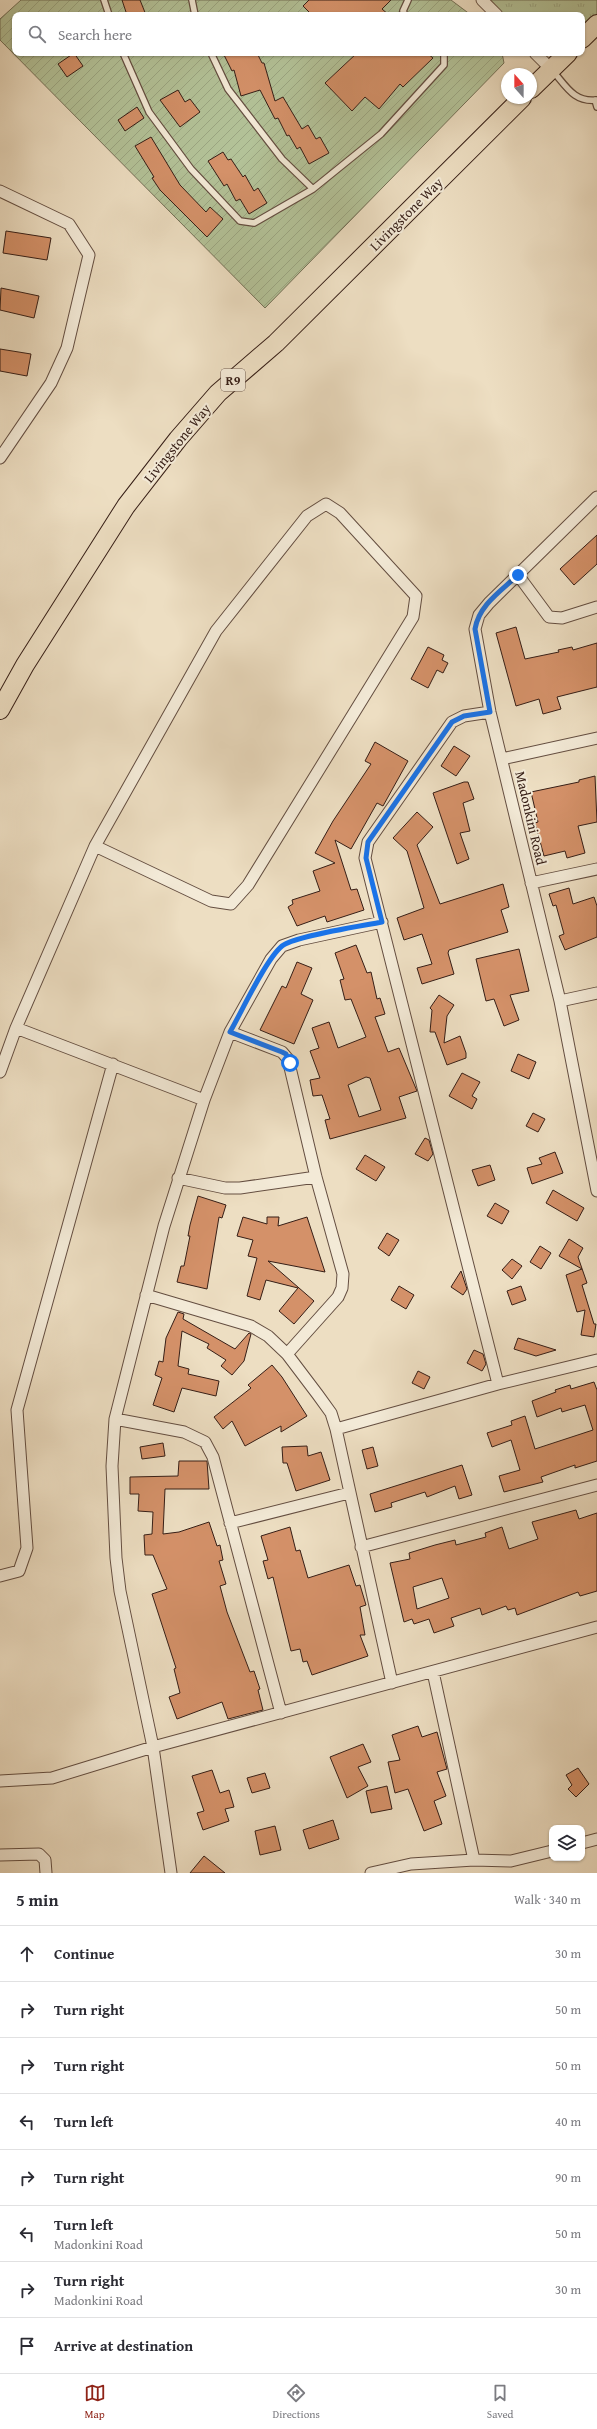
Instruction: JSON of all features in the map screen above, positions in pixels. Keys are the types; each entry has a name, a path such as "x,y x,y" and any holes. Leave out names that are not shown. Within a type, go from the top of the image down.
{"highway":[{"path":"585,36 597,24"},
{"path":"537,83 565,56"},
{"name":"Livingstone Way","path":"0,710 25,665 126,506 178,439 218,393 282,337 516,104"}],"street":[{"path":"482,0 494,12"},
{"path":"538,56 551,69"},
{"path":"0,191 69,224 89,255 67,348 51,383 0,458"},
{"name":"Madonkini Road","path":"597,497 489,603 479,615 475,629 490,712 560,1000 597,1192"},
{"path":"0,1072 16,1028 95,846 216,632 307,516 326,504 340,513 416,596 413,617 248,885 231,904 211,901 95,846"},
{"path":"518,575 549,617 562,618 597,607"},
{"path":"490,712 464,716 452,722 368,842 366,858 498,1384"},
{"path":"502,759 597,738"},
{"path":"531,882 597,870"},
{"path":"171,1873 154,1747 120,1591 116,1558 112,1466 115,1419 146,1295 178,1178 204,1100 230,1032 271,959 282,946 299,940 382,922"},
{"path":"560,1000 597,993"},
{"path":"16,1028 204,1100"},
{"path":"230,1032 286,1054 316,1177 342,1268 342,1288 338,1297 287,1354"},
{"path":"0,1576 20,1571 27,1548 17,1410 113,1064"},
{"path":"178,1178 225,1188 240,1188 316,1177"},
{"path":"146,1295 251,1326 268,1336 287,1354 331,1413 336,1429 392,1683"},
{"path":"336,1429 498,1384 597,1360"},
{"path":"115,1419 184,1432 204,1442 213,1457 281,1712"},
{"path":"361,1547 597,1485"},
{"path":"230,1523 349,1493"},
{"path":"0,1781 52,1778 154,1747 597,1627"},
{"path":"433,1672 474,1860"},
{"path":"585,1842 597,1840"},
{"path":"371,1873 411,1864 474,1860 511,1861 549,1852"},
{"path":"0,1855 39,1854 45,1860 46,1873"}],"lane":[{"path":"104,0 108,12"},
{"path":"192,0 194,12"},
{"path":"404,12 408,0"},
{"path":"124,56 149,112 191,169 240,221 254,223 313,189 381,134 444,65 444,56"},
{"path":"212,56 228,89 282,159 313,189"},
{"path":"551,69 578,99 586,101 596,100 597,107"}],"green space":[{"path":"21,0 451,0 467,12 12,12 12,52 0,40 0,19"},
{"path":"483,0 597,0 597,23 585,35 585,12 495,12"},
{"path":"16,56 503,56 504,63 265,308"}],"building":[{"path":"122,0 140,0 145,12 126,12"},
{"path":"309,0 391,0 382,9 386,12 309,12 303,6"},
{"path":"70,56 76,56 83,66 67,77 58,64"},
{"path":"224,56 258,56 262,63 264,63 275,101 283,97 302,129 308,125 316,139 320,137 329,153 309,164 300,147 297,149 289,135 287,136 278,118 275,119 260,90 241,96 234,70 232,71"},
{"path":"354,56 431,56 433,58 403,87 400,84 379,109 365,97 352,111 325,83"},
{"path":"178,90 185,102 190,99 200,112 180,127 160,100"},
{"path":"137,107 144,118 125,131 118,120"},
{"path":"151,137 180,185 206,212 210,207 223,219 207,237 160,190 152,178 154,177 135,146"},
{"path":"223,152 228,160 231,159 243,177 245,175 254,191 258,188 267,203 249,214 240,199 236,201 227,184 224,186 208,161"},
{"path":"6,231 51,238 47,260 3,253"},
{"path":"1,288 39,296 34,318 0,310"},
{"path":"0,349 31,354 27,376 0,371"},
{"path":"597,535 597,564 574,585 560,569"},
{"path":"516,627 525,659 559,652 558,650 572,647 573,650 597,643 597,687 557,697 561,709 543,714 539,699 516,706 496,633"},
{"path":"428,647 444,655 442,660 448,663 443,673 437,670 428,688 411,679"},
{"path":"375,742 408,761 383,806 377,803 351,849 335,840 351,890 357,889 364,910 327,922 325,916 297,926 288,907 293,904 292,900 320,891 313,871 335,863 315,853 333,821 371,764 365,761"},
{"path":"454,746 470,756 456,776 441,766"},
{"path":"595,776 597,822 578,826 585,853 567,858 565,851 544,856 535,823 538,822 531,792 579,782 579,780"},
{"path":"468,782 474,799 463,803 470,831 460,833 469,859 457,864 433,793"},
{"path":"417,812 433,827 417,845 440,904 503,884 509,907 501,910 508,932 449,950 448,953 454,974 422,984 417,968 432,964 422,934 404,940 397,918 424,908 407,851 393,838"},
{"path":"569,888 573,904 594,897 597,906 597,937 565,950 559,936 564,934 556,905 553,906 549,894"},
{"path":"356,945 367,973 371,972 377,999 380,998 385,1014 375,1017 388,1052 399,1048 417,1091 399,1097 406,1118 330,1139 325,1120 330,1119 322,1095 313,1096 310,1080 320,1078 310,1051 319,1048 312,1028 329,1022 338,1048 366,1037 351,999 345,1000 340,980 344,979 335,953","holes":["366,1077 370,1078 381,1110 359,1117 348,1085"]},
{"path":"519,949 529,991 510,995 519,1020 504,1026 494,999 486,1001 476,959"},
{"path":"297,962 312,968 301,994 313,1000 294,1044 260,1030 282,986 286,988"},
{"path":"439,995 454,1005 447,1016 444,1043 460,1036 466,1053 466,1058 447,1065 435,1032 430,1032 432,1010 430,1008"},
{"path":"518,1054 536,1062 529,1079 511,1071"},
{"path":"462,1073 480,1082 472,1096 477,1099 472,1109 449,1096"},
{"path":"533,1113 545,1119 538,1132 526,1126"},
{"path":"425,1138 429,1140 433,1154 428,1161 415,1154"},
{"path":"555,1152 563,1173 532,1184 527,1168 542,1164 539,1158"},
{"path":"365,1155 385,1167 376,1181 356,1169"},
{"path":"490,1165 495,1180 478,1186 472,1170"},
{"path":"553,1190 584,1208 577,1221 546,1203"},
{"path":"198,1196 226,1205 222,1218 219,1217 207,1289 177,1282 181,1266 184,1266 190,1236 188,1236 190,1225"},
{"path":"495,1203 509,1211 502,1224 487,1216"},
{"path":"243,1217 267,1224 267,1217 279,1217 278,1226 307,1217 325,1272 268,1261 314,1301 294,1324 279,1311 298,1288 266,1280 260,1300 247,1296 257,1258 248,1256 253,1240 237,1236"},
{"path":"387,1233 399,1240 389,1256 378,1248"},
{"path":"569,1239 583,1248 578,1257 587,1283 582,1285 594,1324 596,1324 594,1337 581,1335 585,1310 577,1312 566,1275 582,1269 559,1256"},
{"path":"540,1246 551,1253 541,1269 530,1262"},
{"path":"512,1259 522,1266 512,1279 502,1270"},
{"path":"461,1271 467,1289 463,1295 451,1287"},
{"path":"399,1286 414,1295 406,1309 391,1300"},
{"path":"521,1286 526,1300 512,1305 507,1291"},
{"path":"178,1312 184,1314 183,1319 235,1349 249,1333 251,1334 244,1361 232,1375 221,1366 226,1360 207,1348 209,1344 182,1331 178,1366 189,1369 188,1374 219,1381 216,1396 182,1388 174,1412 153,1405 162,1378 155,1375 159,1361 163,1362 166,1338"},
{"path":"518,1338 556,1350 536,1356 514,1349"},
{"path":"474,1350 483,1354 486,1364 482,1371 467,1363"},
{"path":"272,1365 282,1377 307,1416 281,1432 281,1426 245,1446 232,1421 223,1429 214,1417 251,1388 248,1385"},
{"path":"418,1371 430,1377 424,1389 412,1383"},
{"path":"594,1382 597,1390 597,1461 575,1468 575,1465 541,1477 543,1482 504,1492 499,1476 520,1470 511,1440 492,1447 487,1433 512,1425 511,1421 525,1416 535,1449 593,1430 585,1405 562,1412 561,1408 537,1417 532,1401 556,1392 555,1390 570,1385 571,1389"},
{"path":"163,1443 165,1456 142,1459 140,1447"},
{"path":"307,1446 308,1456 321,1452 330,1480 296,1491 287,1463 283,1463 282,1447"},
{"path":"373,1447 378,1466 367,1469 362,1450"},
{"path":"179,1461 207,1461 209,1489 165,1489 163,1534 179,1532 209,1522 217,1546 220,1545 223,1560 219,1561 226,1584 220,1586 227,1612 250,1672 254,1671 260,1689 258,1690 263,1710 228,1719 222,1702 177,1719 169,1697 180,1693 174,1669 176,1668 152,1594 167,1589 153,1555 145,1555 144,1535 152,1534 153,1512 138,1511 139,1494 130,1494 130,1477 178,1476"},
{"path":"462,1465 472,1495 459,1499 455,1486 427,1497 425,1492 391,1503 392,1507 375,1512 370,1494"},
{"path":"576,1510 579,1519 597,1513 597,1591 580,1596 578,1592 517,1615 515,1608 508,1610 506,1606 482,1615 480,1608 451,1618 454,1626 434,1633 429,1619 414,1624 412,1619 404,1622 390,1563 410,1559 409,1553 435,1545 455,1540 456,1545 486,1537 485,1533 502,1527 509,1549 538,1539 532,1522","holes":["442,1578 449,1598 417,1609 413,1587"]},
{"path":"290,1527 296,1551 300,1550 308,1578 349,1565 356,1586 360,1585 366,1605 360,1607 365,1635 360,1635 368,1656 312,1675 307,1661 303,1662 300,1649 291,1651 273,1577 268,1579 263,1561 268,1560 261,1536"},
{"path":"418,1726 422,1737 437,1732 447,1769 437,1772 446,1796 434,1801 442,1824 424,1831 408,1789 395,1793 388,1762 400,1760 392,1735"},
{"path":"363,1744 371,1762 358,1767 368,1786 347,1798 330,1757"},
{"path":"578,1768 589,1784 576,1797 568,1789 572,1785 566,1775"},
{"path":"212,1770 220,1793 229,1790 234,1807 225,1809 229,1821 203,1830 197,1813 204,1811 192,1776"},
{"path":"265,1773 270,1788 252,1793 247,1778"},
{"path":"387,1786 392,1809 371,1813 366,1791"},
{"path":"333,1820 339,1839 309,1849 303,1830"},
{"path":"275,1826 281,1850 260,1855 255,1831"},
{"path":"204,1856 225,1873 190,1873"}],"route":[{"path":"290,1063 286,1054 230,1032 271,959 282,946 290,942 382,922 366,858 368,842 452,722 464,716 490,712 475,629 476,622 479,615 489,603 518,575"}]}
